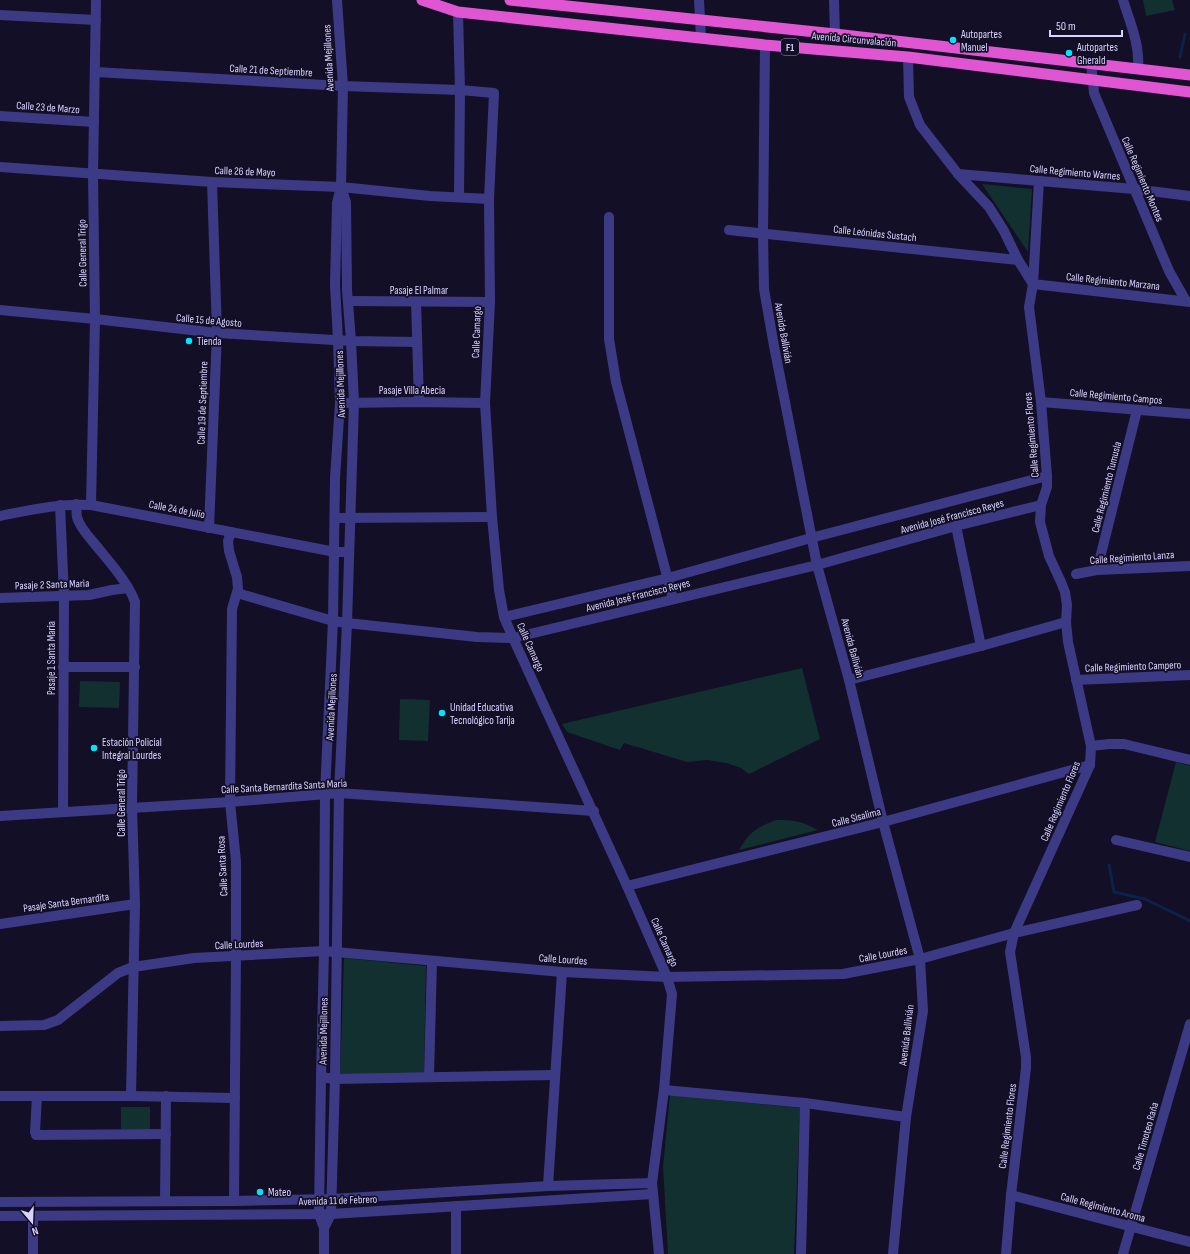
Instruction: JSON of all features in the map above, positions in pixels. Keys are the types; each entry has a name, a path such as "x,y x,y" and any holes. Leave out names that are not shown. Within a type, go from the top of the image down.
{"highway":[{"name":"Avenida Circunvalación","path":"422,0 458,12 765,45 908,57 1190,92"},
{"name":"Avenida Circunvalación","path":"510,0 584,4 700,20 1190,75"}],"street":[{"name":"Calle General Trigo","path":"91,505 94,319 93,174 96,0"},
{"name":"Avenida Mejillones","path":"324,1254 324,1228 319,1214 319,1199 324,951 325,793 333,621 335,478 340,403 335,278 337,203 341,187 343,86 337,0"},
{"path":"699,0 701,37"},
{"path":"834,0 835,34"},
{"path":"1123,0 1138,47 1138,68"},
{"path":"458,12 460,90 458,197"},
{"path":"0,15 96,20"},
{"name":"Avenida Ballivián","path":"765,45 763,233 765,296 817,565 849,680 883,822 920,959 923,1011 906,1117 893,1254"},
{"path":"908,57 909,97 920,125 958,174 989,207 1033,284"},
{"name":"Calle Regimiento Montes","path":"1091,63 1094,93 1169,271 1188,301"},
{"name":"Calle 21 de Septiembre","path":"95,72 343,86 460,90 494,93"},
{"name":"Calle Camargo","path":"494,93 489,199 490,302 485,403 492,517 499,590 504,616 513,638 594,811 667,977 672,994 664,1090 652,1183 659,1254"},
{"name":"Calle 23 de Marzo","path":"0,116 94,122"},
{"name":"Calle 26 de Mayo","path":"0,167 212,182 341,187 430,196 489,199"},
{"name":"Calle Regimiento Warnes","path":"958,174 1134,189 1190,196"},
{"name":"Calle Regimiento Flores","path":"1006,1254 1011,1195 1026,1068 1026,1057 1010,952 1014,934 1090,765 1090,746 1068,642 1065,592 1050,556 1040,522 1041,505 1047,487 1047,476 1041,402 1029,307 1033,284 1039,181"},
{"name":"Calle 19 de Septiembre","path":"209,528 217,334 212,182"},
{"name":"Avenida Mejillones","path":"324,1228 331,1214 332,1199 339,793 347,623 354,402 348,301 346,202 341,187"},
{"path":"609,217 608,339 616,382 673,598"},
{"name":"Calle Leónidas Sustach","path":"729,230 1018,260"},
{"name":"Calle Regimiento Marzana","path":"1033,284 1188,301"},
{"name":"Pasaje El Palmar","path":"348,301 490,302"},
{"path":"416,302 419,402"},
{"name":"Calle 15 de Agosto","path":"0,310 94,319 217,334 351,341 417,342"},
{"name":"Calle Regimiento Campos","path":"1041,402 1190,414"},
{"name":"Pasaje Villa Abecia","path":"340,403 485,403"},
{"name":"Calle Regimiento Tumusla","path":"1097,570 1138,410"},
{"name":"Avenida José Francisco Reyes","path":"504,616 668,578 811,538 1047,476"},
{"name":"Calle General Trigo","path":"76,504 77,517 82,527 113,566 133,595 135,602 132,807 134,904 131,1096"},
{"name":"Calle 24 de Julio","path":"0,516 60,505 91,505 335,552 349,552"},
{"name":"Pasaje 1 Santa Maria","path":"60,505 64,596 62,812"},
{"name":"Avenida José Francisco Reyes","path":"236,593 333,621 477,637 513,638 673,598 817,565 956,526 1041,505"},
{"path":"335,518 492,517"},
{"path":"956,526 981,646"},
{"name":"Calle Santa Rosa","path":"231,532 228,541 229,551 237,577 238,588 232,609 230,802 236,861 234,1201"},
{"name":"Calle Regimiento Lanza","path":"1076,574 1097,570 1190,566"},
{"name":"Pasaje 2 Santa Maria","path":"0,598 89,595 128,588"},
{"path":"849,680 981,646 1066,622"},
{"path":"63,666 135,667"},
{"name":"Calle Regimiento Campero","path":"1076,680 1190,675"},
{"path":"1090,746 1124,744 1190,760"},
{"name":"Calle Sisalima","path":"627,886 883,822 1090,765"},
{"name":"Calle Santa Bernardita Santa Maria","path":"0,816 230,802 325,793 594,811"},
{"path":"1116,840 1190,857"},
{"name":"Pasaje Santa Bernardita","path":"0,924 134,904"},
{"name":"Calle Lourdes","path":"0,1026 44,1025 58,1020 118,973 133,967 194,958 324,951 562,972 667,977 843,974 920,959 1014,934 1137,905"},
{"path":"429,1077 432,961"},
{"path":"548,1186 562,972"},
{"name":"Calle Timoteo Raña","path":"1123,1254 1190,1028"},
{"path":"321,1077 335,1079 555,1075"},
{"path":"664,1090 805,1103 906,1117"},
{"path":"0,1096 166,1096 235,1098"},
{"path":"37,1096 36,1135 166,1134"},
{"path":"165,1201 166,1096"},
{"path":"801,1254 805,1103"},
{"name":"Avenida 11 de Febrero","path":"0,1202 332,1199 548,1186 652,1183"},
{"name":"Avenida 11 de Febrero","path":"0,1216 331,1214 653,1194"},
{"name":"Calle Regimiento Aroma","path":"1011,1195 1190,1242"},
{"path":"456,1206 456,1254"},
{"path":"33,1216 33,1254"}],"green space":[{"path":"1143,0 1172,0 1175,10 1146,16"},
{"path":"982,184 1032,189 1028,252"},
{"path":"802,668 820,739 749,774 741,768 726,763 707,760 687,762 624,743 620,750 567,732 562,724"},
{"path":"80,681 120,682 119,708 79,707"},
{"path":"400,699 430,700 428,741 399,740"},
{"path":"1176,762 1190,766 1190,851 1155,842"},
{"path":"776,820 798,822 818,830 739,850 750,834 764,825"},
{"path":"344,958 426,966 424,1073 340,1075"},
{"path":"670,1095 800,1108 794,1254 668,1254 663,1167"},
{"path":"121,1107 150,1107 150,1130 121,1129"}],"waterway":[{"path":"1180,57 1185,34"},
{"path":"1109,865 1114,892 1145,899 1190,921"}],"place":[{"name":"Autopartes Manuel","path":"953,40"},
{"name":"Autopartes Gherald","path":"1069,53"},
{"name":"Tienda","path":"189,341"},
{"name":"Unidad Educativa Tecnológico Tarija","path":"442,713"},
{"name":"Estación Policial Integral Lourdes","path":"94,748"},
{"name":"Mateo","path":"260,1192"}]}
